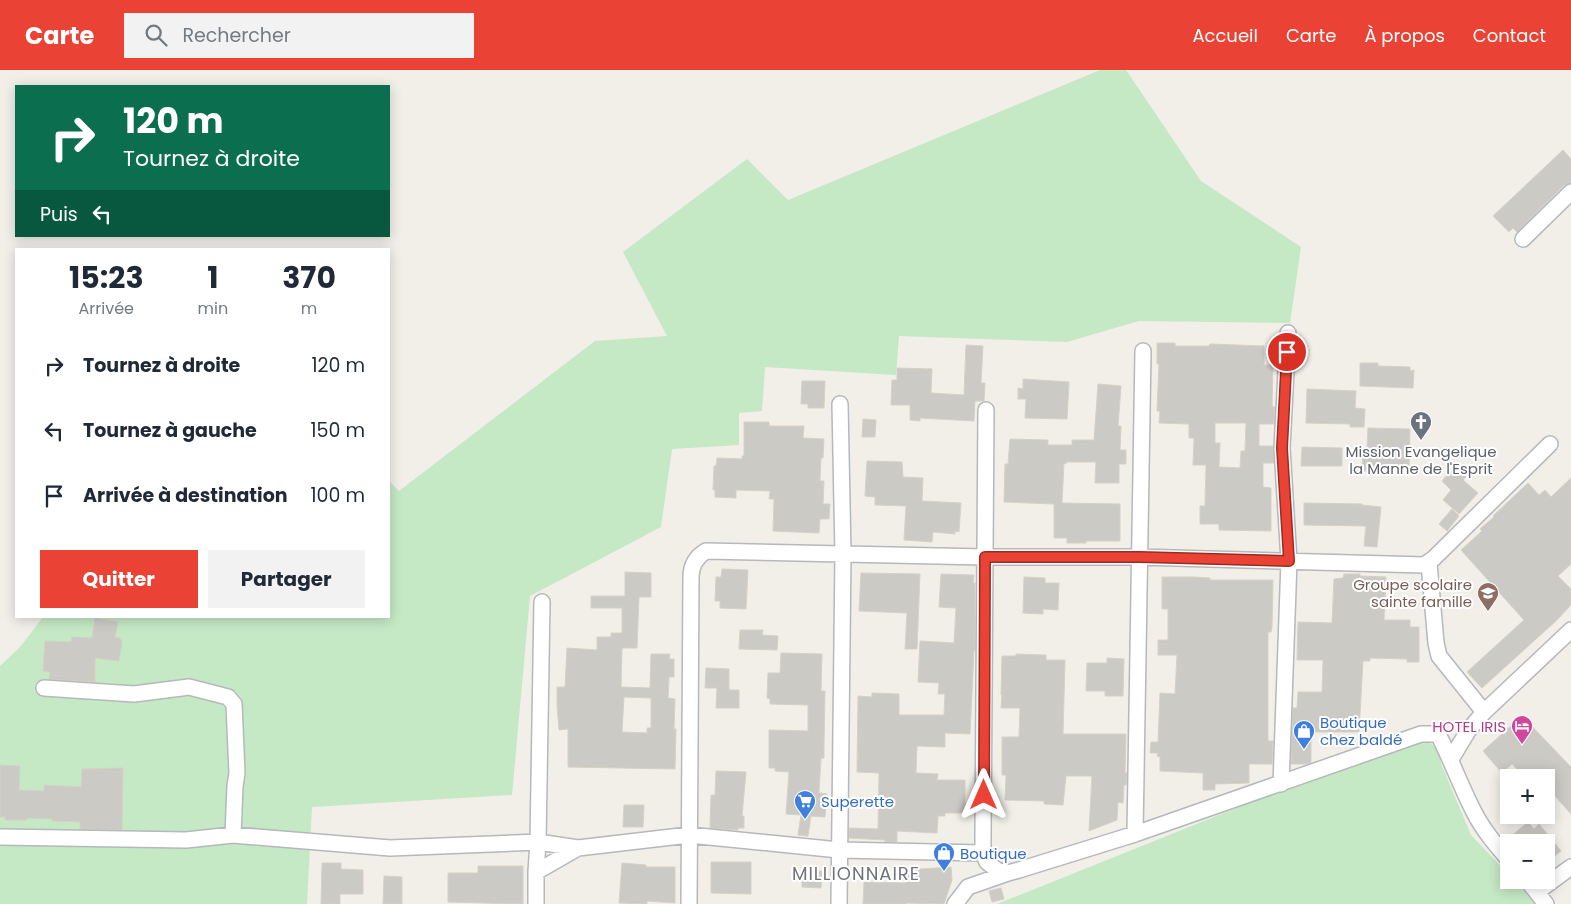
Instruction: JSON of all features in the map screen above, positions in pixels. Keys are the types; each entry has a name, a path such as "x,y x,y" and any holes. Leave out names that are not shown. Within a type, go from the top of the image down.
{"street":[{"path":"1523,239 1571,192"},
{"path":"1281,784 1289,561 1282,448 1288,333"},
{"path":"1135,834 1143,351"},
{"path":"839,904 844,554 840,404"},
{"path":"986,410 984,853 987,862 997,870 1008,873"},
{"path":"689,904 691,569 699,555 706,551 1429,563 1550,444"},
{"path":"1429,563 1436,643 1439,656 1484,712"},
{"path":"536,904 542,602"},
{"path":"1451,759 1468,731 1484,712 1571,630"},
{"path":"44,688 134,694 189,688 228,697 234,704 237,773 234,835"},
{"path":"955,904 968,887 1135,834 1421,734 1438,734 1451,759 1474,814 1500,850"},
{"path":"0,837 186,840 234,835 390,848 538,842 578,848 689,835 839,850 984,853"},
{"path":"536,872 578,848"},
{"path":"1541,898 1571,867"}],"green space":[{"path":"1100,70 1126,70 1201,181 1301,247 1290,323 1139,321 1067,342 899,336 896,375 765,367 762,411 739,413 739,445 672,449 661,527 530,596 512,795 312,807 307,904 0,904 0,666 20,647 42,618 390,618 390,482 399,491 595,341 667,336 623,252 747,159 788,200"},
{"path":"1421,734 1438,750 1442,766 1471,835 1500,866 1500,889 1522,889 1535,904 997,904"}],"building":[{"path":"1563,150 1571,159 1571,183 1564,185 1517,232 1513,228 1509,232 1493,216"},
{"path":"1157,343 1175,343 1175,346 1209,346 1210,344 1264,346 1264,365 1273,365 1272,405 1275,407 1274,424 1259,424 1259,446 1273,446 1274,463 1263,463 1263,487 1271,488 1271,531 1219,530 1219,524 1200,524 1200,506 1205,506 1206,465 1193,465 1194,438 1189,438 1189,424 1159,423 1160,411 1157,411 1159,364 1157,364","holes":["1215,423 1246,423 1245,451 1241,451 1240,468 1219,467 1220,443 1215,443"]},
{"path":"966,345 983,346 981,383 985,383 984,401 975,401 974,421 920,418 920,421 910,420 910,405 891,405 892,380 897,380 897,368 932,369 931,393 964,395"},
{"path":"1360,363 1378,363 1378,366 1410,367 1410,371 1414,370 1413,388 1360,386"},
{"path":"1023,379 1069,382 1067,419 1025,418 1026,399 1018,399 1018,388 1023,389"},
{"path":"802,381 825,381 824,408 808,408 808,404 801,404"},
{"path":"1098,384 1121,386 1118,426 1121,426 1120,450 1126,450 1126,464 1119,464 1119,483 1095,483 1096,462 1064,463 1062,503 1120,504 1120,541 1067,543 1067,538 1054,538 1054,504 1004,502 1005,464 1008,464 1010,439 1048,440 1048,445 1072,445 1072,440 1094,440"},
{"path":"1307,389 1356,391 1355,408 1365,409 1364,427 1350,427 1350,424 1306,423"},
{"path":"863,419 876,420 875,437 862,437"},
{"path":"744,422 769,422 769,426 804,426 803,438 824,439 820,481 824,481 823,504 830,504 829,519 820,519 819,533 773,531 774,499 769,499 770,491 736,490 736,498 715,497 715,490 713,490 714,466 716,466 717,458 742,459 742,456 744,456"},
{"path":"1368,428 1410,429 1409,468 1375,467 1375,471 1362,471 1363,448 1367,449"},
{"path":"1302,447 1342,448 1342,466 1301,466"},
{"path":"867,461 902,462 903,477 923,478 922,501 961,503 959,532 955,531 955,534 933,532 932,542 904,540 906,506 875,505 875,497 865,496"},
{"path":"1454,467 1466,477 1463,480 1478,493 1459,514 1443,500 1451,490 1442,481"},
{"path":"1571,478 1571,564 1558,576 1571,589 1571,605 1482,688 1467,672 1524,620 1461,550 1528,483 1539,495 1545,490 1551,497"},
{"path":"1304,503 1362,504 1381,507 1377,547 1364,546 1366,526 1304,525"},
{"path":"1452,509 1459,516 1447,531 1439,524"},
{"path":"722,569 748,570 746,609 720,608 720,601 715,601 716,577 721,577"},
{"path":"625,572 651,573 651,597 639,597 637,648 622,648 621,687 650,688 651,654 670,654 669,659 674,659 674,677 669,677 668,698 675,699 675,769 568,767 568,729 559,730 557,705 557,687 565,687 567,648 597,650 597,637 611,637 611,633 622,633 622,608 591,608 591,596 625,596","holes":["624,697 651,698 651,728 647,728 647,733 622,732"]},
{"path":"861,573 920,574 917,649 905,649 907,613 859,611"},
{"path":"941,574 974,575 975,651 970,734 945,733 945,747 917,746 916,773 938,774 937,780 965,780 965,813 945,813 945,816 938,816 937,833 897,831 897,842 849,838 849,828 878,829 879,773 857,772 858,696 872,697 872,693 899,694 899,715 944,715 945,694 938,694 939,683 918,682 920,641 954,643 956,608 939,607"},
{"path":"1344,574 1386,577 1384,620 1410,620 1410,627 1419,627 1419,662 1407,662 1407,659 1370,658 1370,661 1363,661 1359,732 1311,732 1311,763 1291,764 1293,708 1297,708 1298,692 1322,692 1323,660 1297,660 1298,622 1332,623 1334,579 1343,578"},
{"path":"1024,577 1045,578 1045,583 1059,583 1058,610 1043,609 1043,614 1023,613"},
{"path":"1162,577 1210,578 1210,580 1273,580 1272,627 1271,632 1268,632 1268,741 1273,741 1272,764 1249,764 1249,783 1215,784 1215,790 1203,790 1203,773 1160,771 1160,757 1157,756 1158,753 1150,753 1151,742 1158,742 1160,693 1175,694 1177,655 1158,655 1158,640 1168,640 1168,609 1162,609"},
{"path":"95,618 118,622 115,637 120,638 122,642 119,661 95,658 95,682 49,679 50,672 43,671 45,641 71,642 72,637 92,638"},
{"path":"740,630 763,630 762,635 778,636 777,650 739,649"},
{"path":"781,653 822,654 821,691 825,691 824,758 821,758 819,793 827,794 825,817 811,816 808,836 798,835 801,815 786,814 789,772 775,771 775,768 769,768 769,730 808,731 808,705 770,704 770,699 767,698 768,673 780,673"},
{"path":"1016,654 1046,655 1046,660 1065,660 1063,734 1126,734 1126,785 1124,785 1123,803 1118,802 1117,820 1089,831 1092,776 1066,776 1063,805 1044,804 1044,801 1005,800 1006,775 1002,775 1002,737 1019,737 1020,708 1001,708 1002,656 1016,656"},
{"path":"1107,658 1124,659 1123,696 1105,696 1105,691 1086,691 1087,663 1107,663"},
{"path":"706,668 729,669 729,690 739,690 739,708 716,708 717,688 705,688"},
{"path":"1522,716 1571,767 1571,814 1555,796 1555,769 1517,769 1512,764 1506,769 1500,769 1500,771 1483,751"},
{"path":"0,765 20,766 19,790 44,791 44,785 81,787 82,769 123,768 122,830 80,829 80,822 52,821 52,819 27,818 27,820 5,820 5,817 0,817"},
{"path":"716,771 746,772 742,816 744,816 744,828 738,828 738,830 710,828 711,795 715,795"},
{"path":"624,805 644,805 643,827 623,827"},
{"path":"1526,824 1530,824 1534,829 1539,824 1547,834 1513,834"},
{"path":"1555,844 1561,851 1555,856"},
{"path":"711,862 751,862 751,894 711,893"},
{"path":"322,863 341,863 341,869 363,870 363,894 340,894 340,904 321,904"},
{"path":"622,863 646,865 646,867 675,867 675,903 647,901 647,904 619,903"},
{"path":"478,866 523,866 523,904 448,902 448,873 478,873"},
{"path":"951,867 952,880 944,904 863,904 864,882 906,883 906,870"},
{"path":"802,871 822,871 821,888 802,887"},
{"path":"384,876 402,877 402,904 383,904"},
{"path":"1001,888 1004,899 992,902 989,891"}],"place":[{"name":"Mission Evangelique la Manne de l'Esprit","path":"1421,441"},
{"name":"Groupe scolaire sainte famille","path":"1488,612"},
{"name":"HOTEL IRIS","path":"1522,745"},
{"name":"Boutique chez baldé","path":"1304,750"},
{"name":"Superette","path":"805,820"},
{"name":"Boutique","path":"944,872"}],"district":[{"name":"MILLIONNAIRE","path":"856,873"}],"route":[{"path":"984,795 985,557 1140,557 1289,561 1282,448 1287,352"}]}
